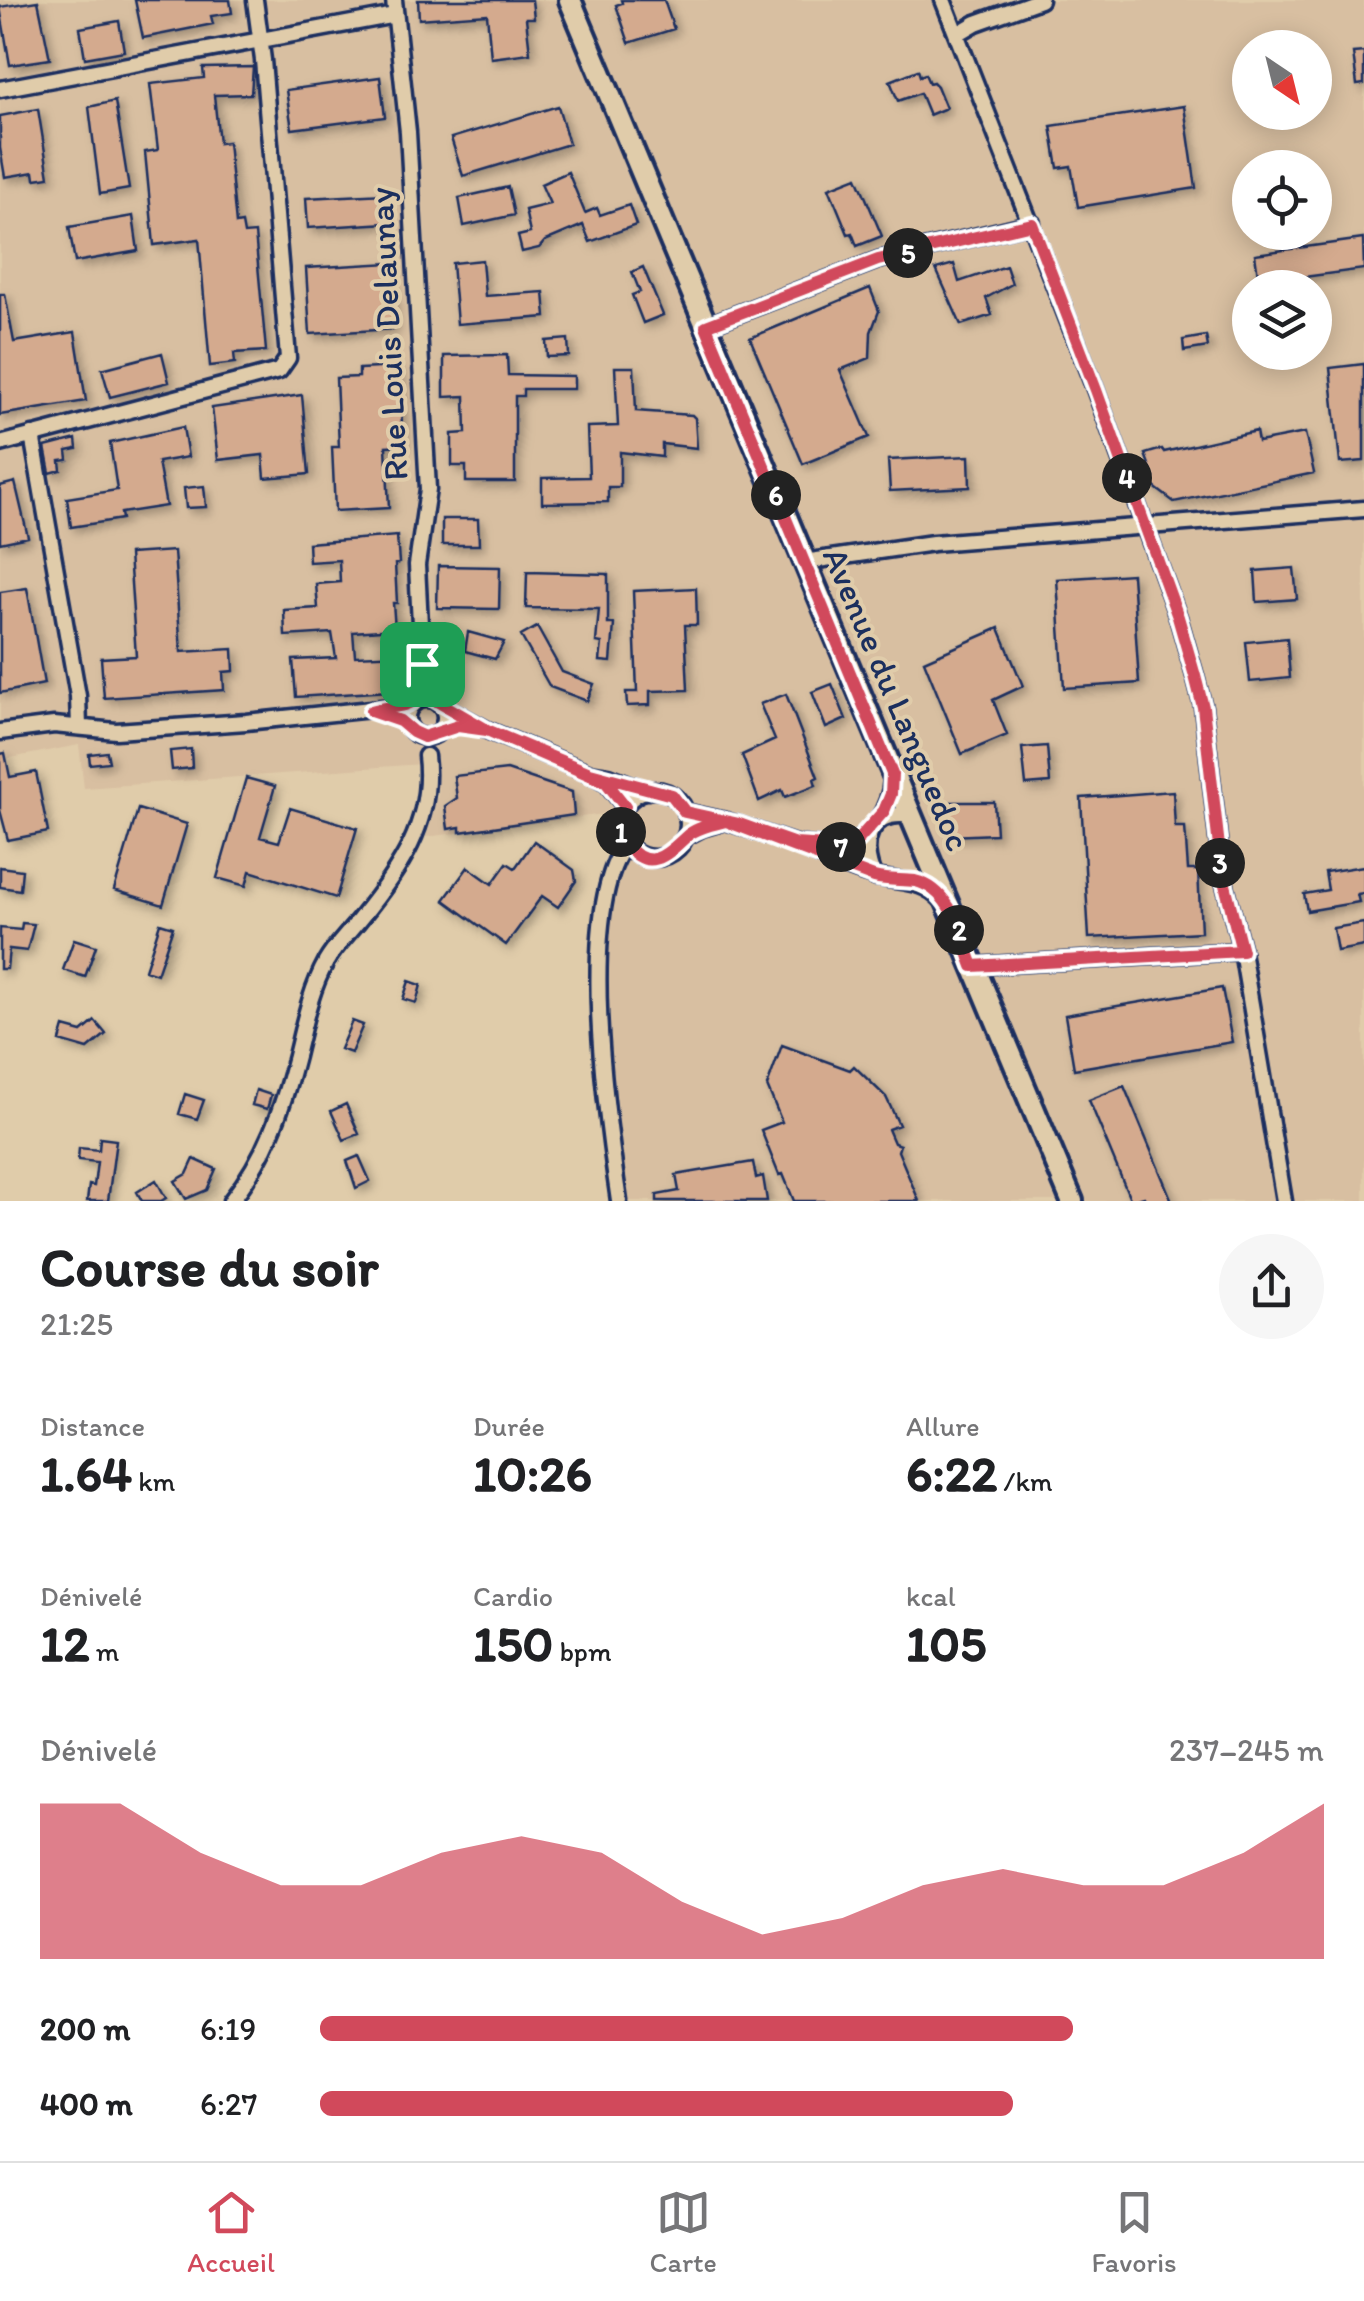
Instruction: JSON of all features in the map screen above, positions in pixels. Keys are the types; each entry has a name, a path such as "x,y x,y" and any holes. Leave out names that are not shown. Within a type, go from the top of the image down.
{"main road":[{"name":"Avenue du Languedoc","path":"570,0 1072,1201"}],"street":[{"path":"0,444 279,371 288,358 256,0"},
{"path":"944,0 1178,617 1203,707 1222,873 1242,951 1284,1201"},
{"path":"958,33 1040,0"},
{"path":"0,89 261,42 394,8"},
{"name":"Rue Louis Delaunay","path":"394,8 408,132 428,488 417,564 422,664 413,703"},
{"path":"706,326 878,260 1032,224"},
{"path":"32,435 78,696 79,727"},
{"path":"804,562 934,544 1364,509"},
{"name":"Rue Louis Delaunay","path":"422,664 437,702"},
{"path":"0,732 54,725 116,732 371,711 424,698 460,712 487,730 590,773 606,782 625,806"},
{"path":"231,1201 254,1172 270,1140 312,992 326,963 392,878 412,845 426,803 426,756 445,714 437,702"},
{"path":"413,703 410,729 426,756"},
{"path":"371,711 424,737 458,726 487,730"},
{"path":"590,773 610,776 647,791"},
{"path":"874,877 866,845 891,794 892,774"},
{"path":"660,790 672,795 685,812 685,837 674,852 662,857 640,855 626,844 620,831 625,806 634,796 647,791 660,790"},
{"path":"685,812 795,844 874,877 895,882 912,880 930,888 952,910"},
{"path":"795,844 841,847 858,840 886,817 911,816"},
{"path":"685,837 726,821"},
{"path":"619,1201 597,995 605,886 626,844"},
{"path":"604,911 618,875 640,855"},
{"path":"912,880 930,859"},
{"path":"973,966 1242,951"}],"shaded area":[{"path":"0,0 1364,0 1364,1201 616,1201 601,1005 612,813 426,837 438,795 435,763 84,788 79,745 0,760"}],"building":[{"path":"135,0 230,0 232,13 211,16 213,24 143,38"},
{"path":"418,0 532,0 534,18 526,18 530,53 491,58 487,14 419,19"},
{"path":"621,0 664,0 674,29 629,43 616,5"},
{"path":"38,1 50,59 10,65 0,7"},
{"path":"119,21 124,51 85,58 80,28"},
{"path":"1364,52 1364,84 1357,85 1353,53"},
{"path":"253,67 251,94 214,95 219,143 228,142 236,224 242,223 244,234 255,233 266,351 234,353 235,363 210,366 199,239 154,245 145,152 158,150 150,84 204,78 203,68"},
{"path":"918,70 920,76 925,74 929,83 937,86 946,108 929,115 920,93 898,101 890,81"},
{"path":"380,77 385,117 292,129 286,90"},
{"path":"115,101 129,189 100,194 89,107"},
{"path":"558,106 569,144 463,176 451,138"},
{"path":"1184,106 1196,188 1078,207 1071,166 1058,168 1051,126"},
{"path":"38,109 49,177 35,179 34,172 5,177 0,116"},
{"path":"568,172 585,213 597,208 600,215 629,205 636,225 590,242 583,225 545,241 539,248 522,252 518,236 530,233 525,210 550,204 541,184"},
{"path":"857,177 882,236 857,246 829,188"},
{"path":"508,187 514,215 464,226 459,198"},
{"path":"385,194 387,223 308,228 306,198"},
{"path":"133,216 138,251 75,262 69,227"},
{"path":"1363,239 1364,269 1332,273 1332,270 1257,270 1255,254 1332,250 1332,243"},
{"path":"482,260 485,296 544,292 546,317 457,324 452,263"},
{"path":"390,263 394,329 310,334 306,268"},
{"path":"954,264 959,282 1006,266 1012,284 986,298 992,315 961,325 936,269"},
{"path":"643,267 663,315 643,323 632,295 640,292 632,272"},
{"path":"870,288 879,311 871,332 870,358 840,370 869,437 803,464 750,338"},
{"path":"0,294 5,294 14,342 75,332 86,401 0,415"},
{"path":"1206,336 1208,347 1184,351 1183,340"},
{"path":"568,339 569,356 547,357 546,341"},
{"path":"162,353 169,382 110,397 102,369"},
{"path":"507,355 508,375 574,376 574,389 523,389 523,396 515,396 515,482 466,482 466,466 452,466 452,434 466,433 465,396 444,397 444,356"},
{"path":"1364,364 1364,461 1340,463 1332,368"},
{"path":"399,367 403,445 386,446 389,508 335,511 332,447 339,447 336,378 359,377 359,369"},
{"path":"615,367 634,367 636,411 692,415 697,448 662,444 662,457 620,452 620,487 608,487 608,502 542,503 542,478 589,477 587,427 618,426"},
{"path":"302,395 309,474 265,478 263,455 218,460 212,408"},
{"path":"183,427 188,457 158,462 166,506 121,513 122,519 71,527 67,498 117,490 110,443"},
{"path":"1256,431 1258,442 1305,433 1314,473 1174,502 1149,483 1154,478 1145,454"},
{"path":"76,439 77,449 67,451 68,460 60,461 61,470 50,473 45,447"},
{"path":"969,456 970,487 890,491 888,460"},
{"path":"15,482 28,537 0,543 0,486"},
{"path":"204,486 206,507 186,508 184,488"},
{"path":"442,519 478,519 479,545 442,545"},
{"path":"397,536 395,629 353,632 355,656 402,654 404,678 389,691 296,697 293,660 336,658 332,633 285,636 284,610 318,608 316,584 340,582 339,560 309,562 308,543"},
{"path":"174,551 181,652 233,649 234,671 223,672 224,690 104,698 101,658 136,656 129,554"},
{"path":"438,566 500,567 499,609 437,608"},
{"path":"1294,568 1297,599 1257,602 1255,571"},
{"path":"527,572 608,574 608,624 614,624 611,662 600,661 602,643 596,642 599,609 526,608"},
{"path":"1132,574 1139,683 1064,688 1057,579"},
{"path":"27,588 44,684 0,693 0,592"},
{"path":"696,588 697,625 685,625 688,690 650,691 650,705 627,706 626,692 637,692 633,591"},
{"path":"537,627 562,672 594,684 587,701 550,687 521,636"},
{"path":"999,628 1023,686 993,700 1007,735 962,754 924,661"},
{"path":"468,632 504,642 495,659 465,651"},
{"path":"1287,638 1290,678 1250,682 1246,642"},
{"path":"832,684 846,719 826,728 812,692"},
{"path":"786,694 818,777 814,779 816,785 785,797 782,790 759,801 742,755 775,740 760,704"},
{"path":"1047,746 1050,783 1026,785 1022,748"},
{"path":"191,749 192,768 172,770 170,751"},
{"path":"107,752 109,762 90,764 89,754"},
{"path":"5,753 10,777 36,772 48,832 8,840 0,810 0,754"},
{"path":"507,770 572,792 574,815 460,832 460,827 448,829 445,806 457,798 454,776"},
{"path":"246,778 275,786 260,837 279,842 290,808 357,828 336,898 250,871 246,886 217,878"},
{"path":"1173,791 1175,827 1185,827 1188,870 1198,870 1201,932 1089,938 1081,798"},
{"path":"950,802 994,802 996,834 949,836"},
{"path":"138,809 187,824 163,905 114,890"},
{"path":"534,841 574,870 576,881 558,907 542,896 506,945 444,900 468,867 492,884 507,863 515,868"},
{"path":"1364,866 1364,893 1357,894 1359,902 1307,911 1304,894 1328,890 1325,872"},
{"path":"0,867 22,870 20,890 0,887"},
{"path":"22,923 34,924 27,951 9,949 7,969 0,969 0,928 21,930"},
{"path":"160,923 173,927 157,974 145,970"},
{"path":"1364,923 1364,946 1337,951 1333,928"},
{"path":"74,939 96,946 85,977 63,970"},
{"path":"409,981 421,985 416,1003 403,999"},
{"path":"1222,988 1232,1042 1074,1069 1065,1015"},
{"path":"95,1021 106,1034 88,1049 60,1041 64,1027 82,1032"},
{"path":"352,1021 363,1025 351,1053 340,1049"},
{"path":"782,1045 850,1070 854,1066 886,1097 899,1125 888,1129 894,1143 900,1145 898,1151 919,1201 794,1201 761,1130 782,1122 767,1086"},
{"path":"1124,1086 1172,1201 1146,1201 1144,1197 1131,1201 1089,1100"},
{"path":"256,1090 271,1095 267,1109 252,1105"},
{"path":"185,1094 204,1100 197,1119 179,1114"},
{"path":"346,1104 359,1134 344,1140 331,1111"},
{"path":"100,1138 116,1140 108,1201 87,1201 89,1185 94,1186 97,1162 78,1160 79,1148 99,1150"},
{"path":"359,1156 370,1181 356,1188 347,1161"},
{"path":"194,1159 216,1169 207,1190 186,1199 175,1181 187,1174"},
{"path":"753,1162 756,1178 763,1176 767,1201 657,1201 657,1195 679,1191 676,1175"},
{"path":"156,1180 166,1198 142,1201 137,1192"}],"route":[{"path":"422,664 415,701 410,706 371,711 400,721 424,737 458,726 487,730 590,773 617,792 625,806 620,831 626,844 648,858 674,852 685,837 712,824 726,821 739,824 795,844 835,864 874,877 895,882 912,880 930,888 952,910 973,966 1242,951 1222,873 1203,707 1178,617 1032,224 878,260 706,326 892,774 891,794 884,811 858,840 841,847 795,844 739,824 712,818 700,816 685,812 672,795 590,773 487,730 440,704 422,664"}]}
